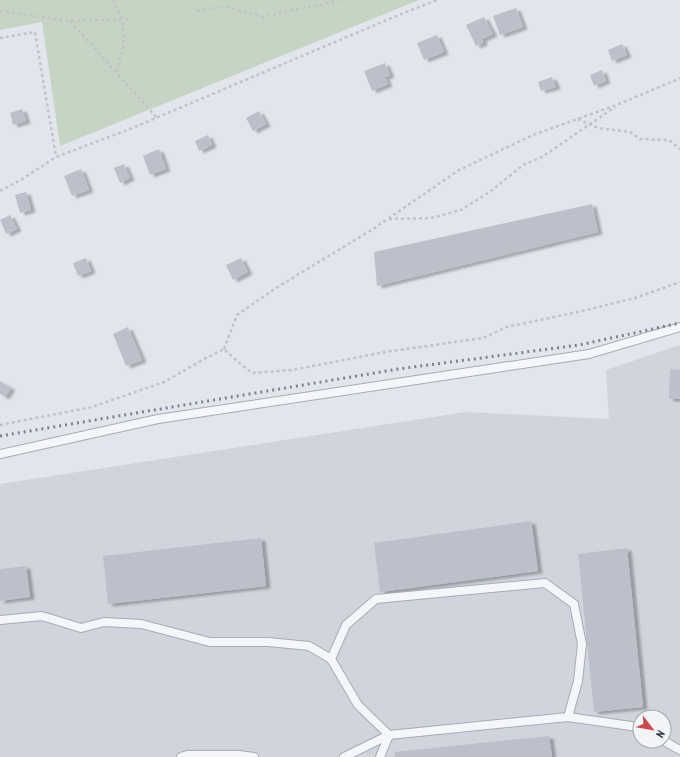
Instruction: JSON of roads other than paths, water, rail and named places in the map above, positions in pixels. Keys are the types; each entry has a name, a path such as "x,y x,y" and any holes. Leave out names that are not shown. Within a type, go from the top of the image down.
{"lane":[{"path":"0,454 158,419 589,354 680,327"},
{"path":"331,660 346,625 376,599 545,583 574,604 582,644 578,680 568,717"},
{"path":"0,620 42,616 81,628 104,622 141,624 210,642 268,642 309,646 331,660 358,705 389,735"},
{"path":"344,757 389,735 568,717 632,726"},
{"path":"380,757 389,735"},
{"path":"181,757 187,755 239,755 254,757"}],"railway":[{"path":"0,436 398,369 579,345 680,323"}]}
